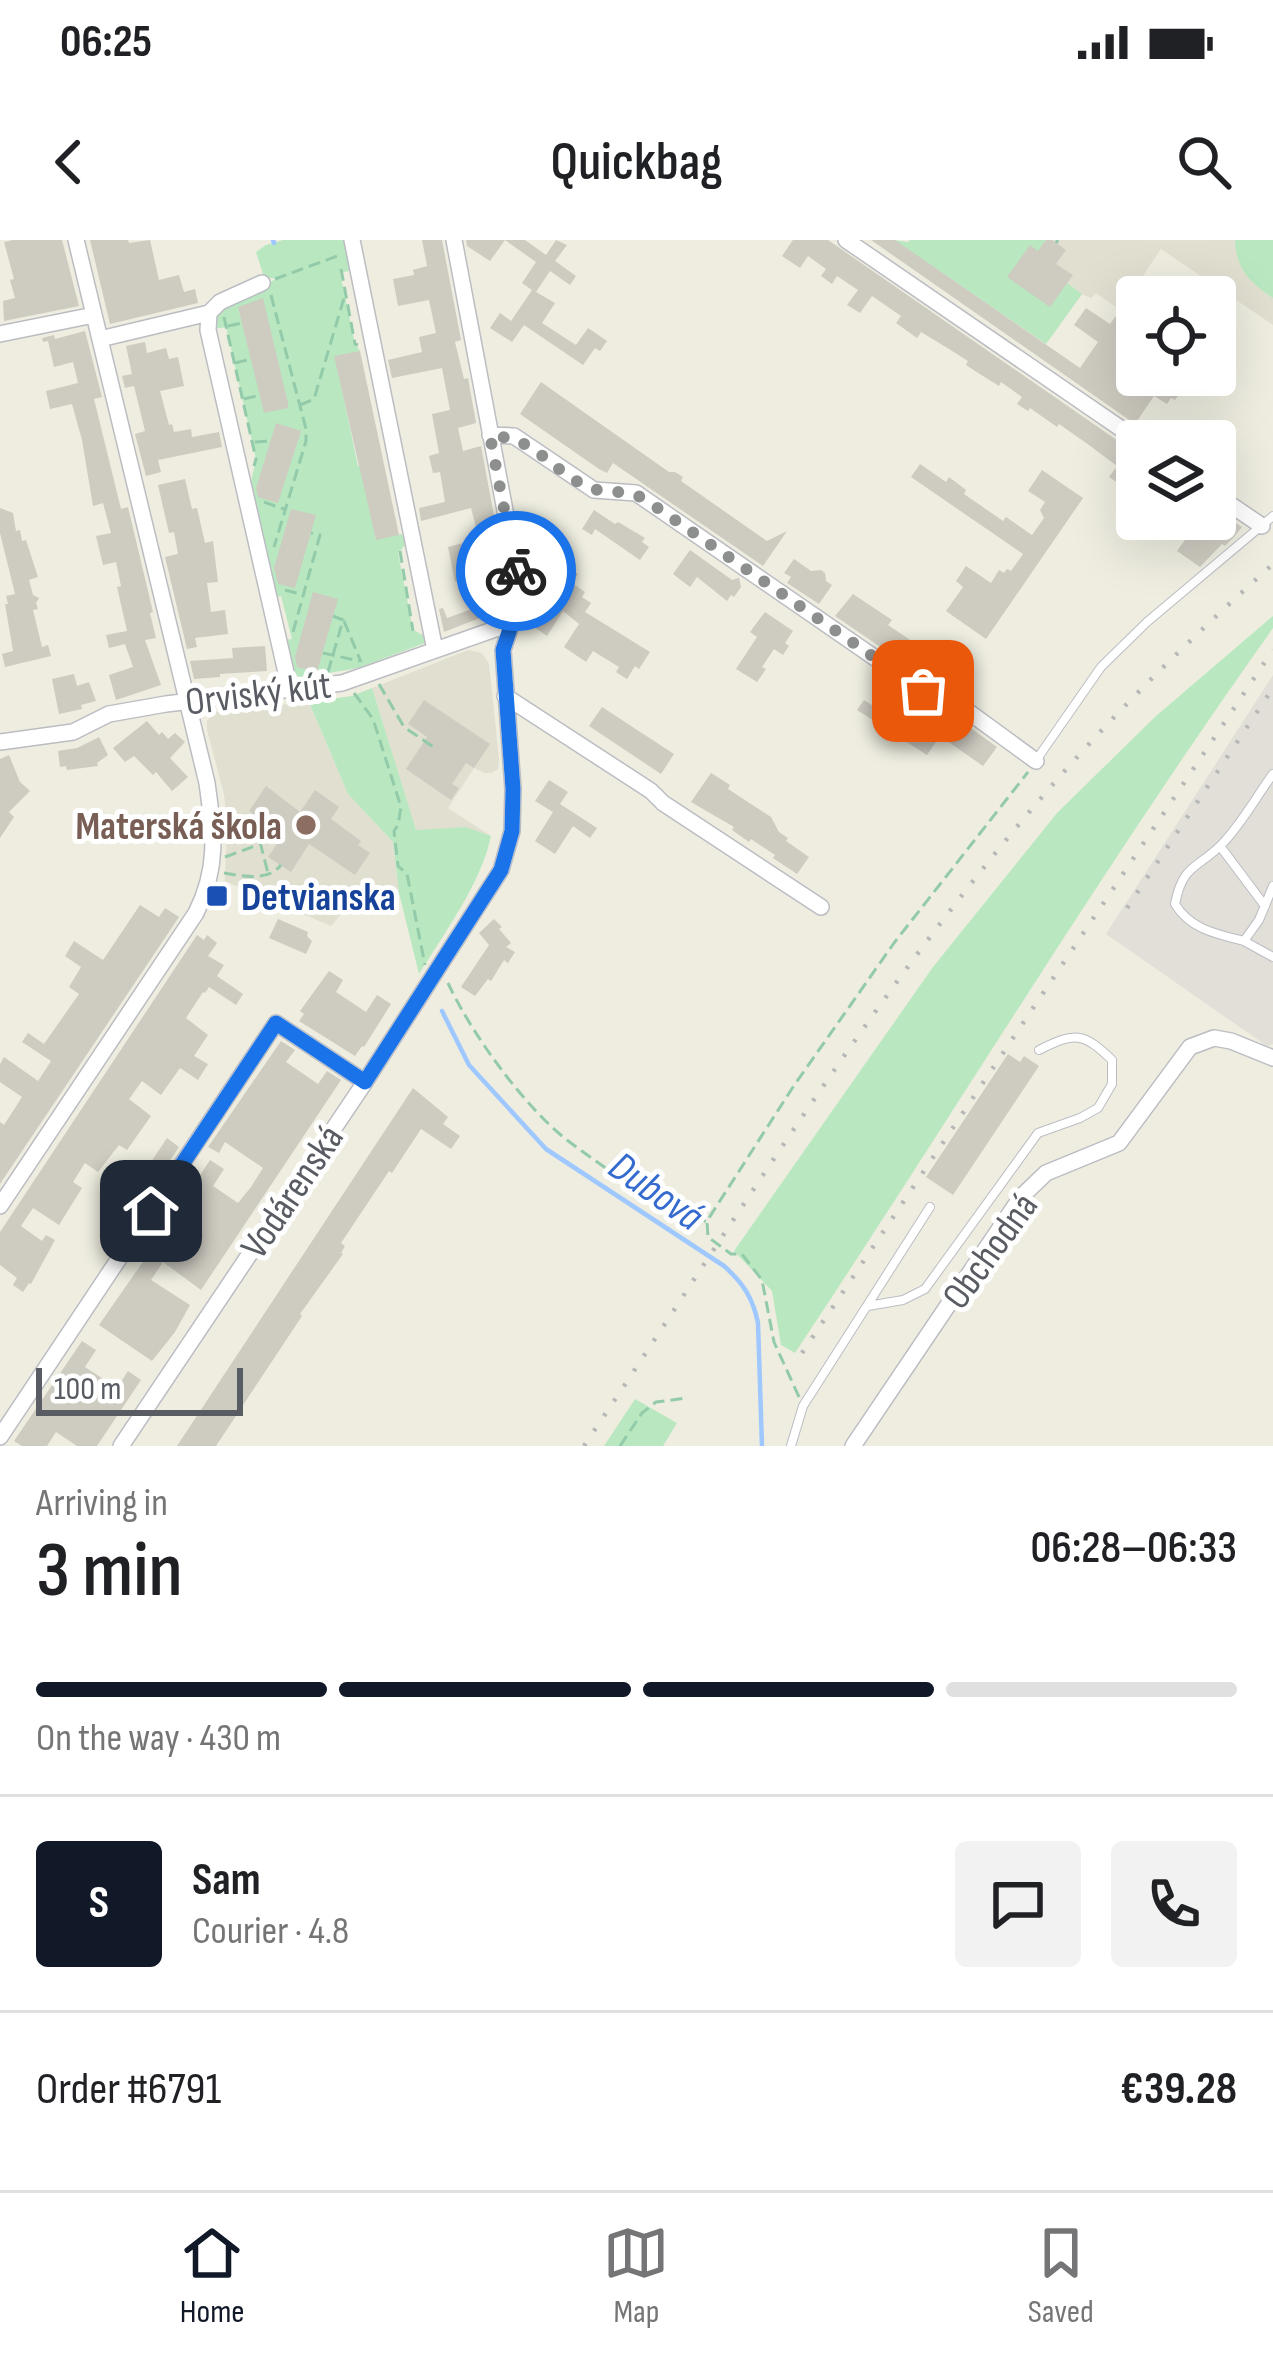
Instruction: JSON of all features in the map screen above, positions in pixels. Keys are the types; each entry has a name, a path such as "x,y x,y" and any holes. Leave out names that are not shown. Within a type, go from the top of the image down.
{"street":[{"path":"0,1206 196,914 212,873 207,783 76,240"},
{"name":"Vodárenská","path":"121,1446 501,870 512,831 503,650 523,607 454,240"},
{"path":"846,240 1116,426"},
{"path":"352,245 435,650"},
{"path":"100,339 215,307 265,282"},
{"path":"215,307 208,330 250,486 290,690"},
{"path":"0,334 94,315"},
{"path":"490,436 514,436 594,490 623,490 646,500 923,691 929,682 1036,761"},
{"path":"1236,505 1268,521"},
{"name":"Orviský kút","path":"0,742 73,732 109,714 188,700 342,683 512,623"},
{"path":"505,697 821,907"},
{"path":"1,1442 276,1023 365,1082"},
{"name":"Obchodná","path":"854,1446 1021,1197 1046,1173 1119,1143 1190,1048 1214,1038 1273,1058"}],"lane":[{"path":"1036,761 1101,667 1147,622 1268,521"},
{"path":"1273,774 1220,845 1193,865 1179,885 1175,904 1184,919 1273,957"},
{"path":"1220,845 1265,906"},
{"path":"1244,941 1273,886"},
{"path":"868,1306 903,1300 925,1289 1038,1133 1099,1108 1112,1084 1112,1060 1093,1041 1067,1036 1040,1049"},
{"path":"791,1446 803,1406 930,1207"}],"path":[{"path":"273,550 306,429 265,282 352,245"},
{"path":"300,405 314,398 345,296"},
{"path":"215,307 226,326 256,459 250,486 285,509"},
{"path":"267,315 276,313"},
{"path":"226,326 242,323"},
{"path":"275,351 285,348"},
{"path":"235,363 251,359"},
{"path":"284,387 294,384"},
{"path":"243,399 260,395"},
{"path":"252,442 271,441"},
{"path":"295,448 303,450"},
{"path":"285,482 292,485"},
{"path":"292,633 320,535 311,533"},
{"path":"301,568 310,571"},
{"path":"283,589 304,596"},
{"path":"300,609 308,611"},
{"path":"322,652 359,665 343,620 333,616"},
{"path":"332,673 328,674 343,620"},
{"path":"378,682 404,727 435,748"},
{"path":"352,691 373,718 401,807 394,831 398,866 407,874 425,965 431,970"},
{"path":"803,1406 774,1342 762,1280 742,1254 731,1254 708,1237 707,1221 894,943 1036,761"},
{"path":"223,857 260,842 273,828"},
{"path":"260,842 268,874"},
{"path":"222,872 260,877 274,873 280,865"},
{"path":"445,977 491,1053 558,1132 686,1222 707,1221"},
{"path":"620,1446 642,1413 656,1402 687,1398"}],"shaded area":[{"path":"910,240 1273,240 1273,325 1236,300 1236,276 1201,276 1161,249 1143,276 1116,276 1116,307 1096,293 1091,298 1082,294 1052,336"},
{"path":"468,650 482,653 489,664 498,769 485,773 474,768 448,808 491,836 465,827 416,831 372,688"},
{"path":"1273,675 1273,1044 1267,1046 1106,934"},
{"path":"309,702 348,794 393,842 399,893 348,906 331,926 225,881 224,794 207,730 207,721 215,712"}],"green space":[{"path":"283,240 344,240 353,270 340,273 360,351 335,357 358,466 376,539 401,534 408,542 398,553 413,630 433,640 358,668 300,678 290,669 283,640 292,639 281,596 271,598 250,486 256,459 226,327 208,330 220,302 277,279 264,277 256,252"},
{"path":"894,240 1046,240 1041,247 1067,283 1082,294 1046,344"},
{"path":"1235,240 1273,240 1273,298 1246,274"},
{"path":"1273,616 1273,628 1090,898 795,1353 781,1345 772,1291 734,1251 933,967 1057,813 1156,716"},
{"path":"372,688 416,830 466,827 491,836 471,889 419,974 399,893 393,842 348,794 309,702"},
{"path":"635,1399 677,1423 663,1446 604,1446"}],"building":[{"path":"62,240 79,306 4,321 3,301 15,298 4,242"},
{"path":"90,240 150,240 159,280 179,275 184,292 195,289 198,303 110,324"},
{"path":"422,240 442,240 461,340 455,342 476,423 458,428 463,451 481,446 496,526 490,527 507,588 490,599 495,612 444,632 439,609 443,608 447,618 472,609 470,604 477,602 469,578 455,582 448,547 479,539 471,508 421,521 419,508 445,502 440,472 433,473 429,456 439,453 432,414 450,410 442,368 392,378 388,360 422,352 419,337 436,333 429,300 398,306 393,279 414,275 413,270 427,266"},
{"path":"466,240 505,240 490,261 467,246"},
{"path":"505,240 525,240 546,255 556,240 567,245 555,261 576,276 570,285 550,271 536,292 555,303 542,323 576,345 588,328 607,341 583,365 524,325 512,342 490,328 500,313 511,321 532,290 522,283 536,262"},
{"path":"793,240 828,240 1116,440 1116,465 1059,424 1017,404 1022,397 1001,382 999,386 921,332 917,338 896,323 901,316 872,296 860,313 847,305 858,290 837,276 832,284 821,276 826,269 808,256 800,268 782,256"},
{"path":"871,240 895,240 1080,368 1098,342 1074,325 1086,308 1110,324 1116,316 1116,396 1154,396 1138,420 1129,420"},
{"path":"1046,240 1066,250 1056,264 1073,275 1050,307 1007,277 1030,245 1038,251"},
{"path":"263,298 288,403 288,408 264,413 238,307"},
{"path":"85,331 102,397 94,399 121,509 128,507 153,612 156,638 145,640 161,685 116,700 109,675 133,667 125,644 109,648 106,635 127,631 116,562 103,565 96,536 111,533 103,503 93,506 72,404 50,409 46,391 78,383 73,362 54,367 48,341 42,338"},
{"path":"145,342 147,353 166,348 169,359 178,357 184,386 160,391 174,432 191,429 192,437 219,432 222,447 158,460 161,472 146,476 135,434 145,431 134,386 125,388 122,376 132,374 126,346"},
{"path":"360,351 399,535 376,540 334,356"},
{"path":"541,382 669,472 683,477 681,481 767,541 787,531 763,566 613,463 607,473 599,469 520,414"},
{"path":"276,423 301,431 278,503 258,497 256,488"},
{"path":"920,464 946,482 949,477 966,490 964,494 1032,535 1044,518 1040,510 1045,502 1028,491 1042,470 1083,498 986,639 946,611 963,587 956,581 966,566 991,583 999,570 1011,571 1023,554 911,477"},
{"path":"185,479 205,543 213,541 218,582 207,583 211,612 225,610 228,634 195,638 197,647 187,649 165,557 178,554 158,485"},
{"path":"0,508 13,513 16,531 26,540 38,577 29,580 33,595 39,598 38,609 33,610 42,647 48,645 51,656 5,667 2,654 13,651 6,596 15,594 0,533"},
{"path":"291,509 316,515 295,588 278,584 274,568"},
{"path":"594,510 645,538 642,542 649,547 640,560 595,529 592,535 582,529"},
{"path":"538,529 554,539 552,549 567,558 563,564 578,574 572,583 591,603 585,612 650,652 627,679 616,672 619,667 593,651 586,662 564,647 579,624 563,611 547,636 530,624 552,588 541,582 553,564 527,546"},
{"path":"1185,540 1230,540 1200,567 1177,551"},
{"path":"690,550 732,580 739,578 741,587 734,597 727,601 697,577 690,587 673,574"},
{"path":"794,559 811,571 821,570 832,585 819,604 787,583 791,577 784,573"},
{"path":"313,592 338,599 317,672 297,667 295,657"},
{"path":"853,594 892,620 888,625 963,676 956,687 931,671 920,674 835,616"},
{"path":"765,612 793,631 783,655 774,649 757,682 736,669 757,637 750,632"},
{"path":"265,646 267,671 194,679 190,661 233,658 232,648"},
{"path":"74,674 77,686 89,682 96,701 59,714 52,679"},
{"path":"424,700 490,744 474,768 466,763 452,784 459,788 451,800 406,769 427,737 408,724"},
{"path":"864,700 901,724 905,720 918,729 936,703 997,747 983,766 940,736 927,755 857,710"},
{"path":"602,707 674,754 661,774 589,726"},
{"path":"147,721 159,735 162,732 168,739 175,733 185,742 170,758 188,777 172,791 156,772 153,775 134,756 125,762 113,748"},
{"path":"99,737 108,755 98,766 60,767 58,751"},
{"path":"9,755 20,782 30,791 9,812 14,817 0,838 0,759"},
{"path":"711,773 771,817 786,841 809,857 797,874 691,802"},
{"path":"549,780 568,792 560,804 597,828 590,838 573,826 555,854 535,841 553,812 535,801"},
{"path":"266,786 300,812 315,790 339,807 331,819 370,853 355,875 309,844 291,872 268,857 283,835 249,811"},
{"path":"140,905 159,917 165,908 179,917 0,1184 0,1122 4,1125 22,1097 0,1082 0,1064 4,1057 38,1081 51,1061 22,1042 28,1033 44,1044 79,994 69,987 81,967 65,956 74,941 103,960"},
{"path":"278,919 308,932 312,941 306,954 269,938"},
{"path":"494,919 511,943 506,947 515,952 475,996 461,987 489,945 479,933"},
{"path":"197,935 204,940 207,935 217,943 208,956 224,965 217,976 243,994 236,1005 209,987 203,992 186,1018 208,1035 194,1056 208,1064 198,1080 180,1068 161,1095 142,1081 129,1099 151,1116 127,1150 119,1145 98,1172 85,1163 73,1182 82,1188 59,1225 33,1208 21,1226 42,1241 46,1235 55,1240 23,1292 13,1285 17,1278 0,1265 0,1232"},
{"path":"329,971 343,980 336,992 366,1012 377,995 391,1004 355,1056 299,1021 304,1014 300,1011"},
{"path":"281,1041 295,1050 286,1062 318,1084 327,1071 341,1080 201,1290 163,1262 151,1280 190,1305 152,1361 99,1325 210,1160 224,1169 213,1186 238,1203 251,1187 263,1168 225,1142 219,1153 208,1147"},
{"path":"1008,1054 1020,1062 1024,1056 1039,1066 953,1195 926,1177"},
{"path":"413,1088 448,1117 443,1124 460,1136 451,1149 421,1129 341,1243 343,1254 216,1446 177,1446"},
{"path":"167,1138 179,1147 129,1221 123,1224 100,1210 118,1189 133,1199 129,1176 152,1167"},
{"path":"82,1341 96,1350 85,1367 117,1388 128,1371 141,1380 97,1446 77,1446 56,1432 47,1446 22,1446 14,1441"}],"waterway":[{"name":"Dubová","path":"442,1011 469,1065 546,1149 724,1266 742,1285 758,1323 762,1446"}],"railway":[{"path":"584,1446 806,1111 984,867 1101,731 1273,564"},
{"path":"802,1353 1273,650"},
{"path":"1127,908 1273,688"}],"way so far":[{"path":"516,571 490,436 514,436 594,490 636,494 923,691"}],"place":[{"name":"Materská škola","path":"306,825"},
{"name":"Detvianska","path":"217,896"}],"route":[{"path":"151,1211 276,1023 365,1082 501,870 512,831 503,650 523,607 516,571"}]}
